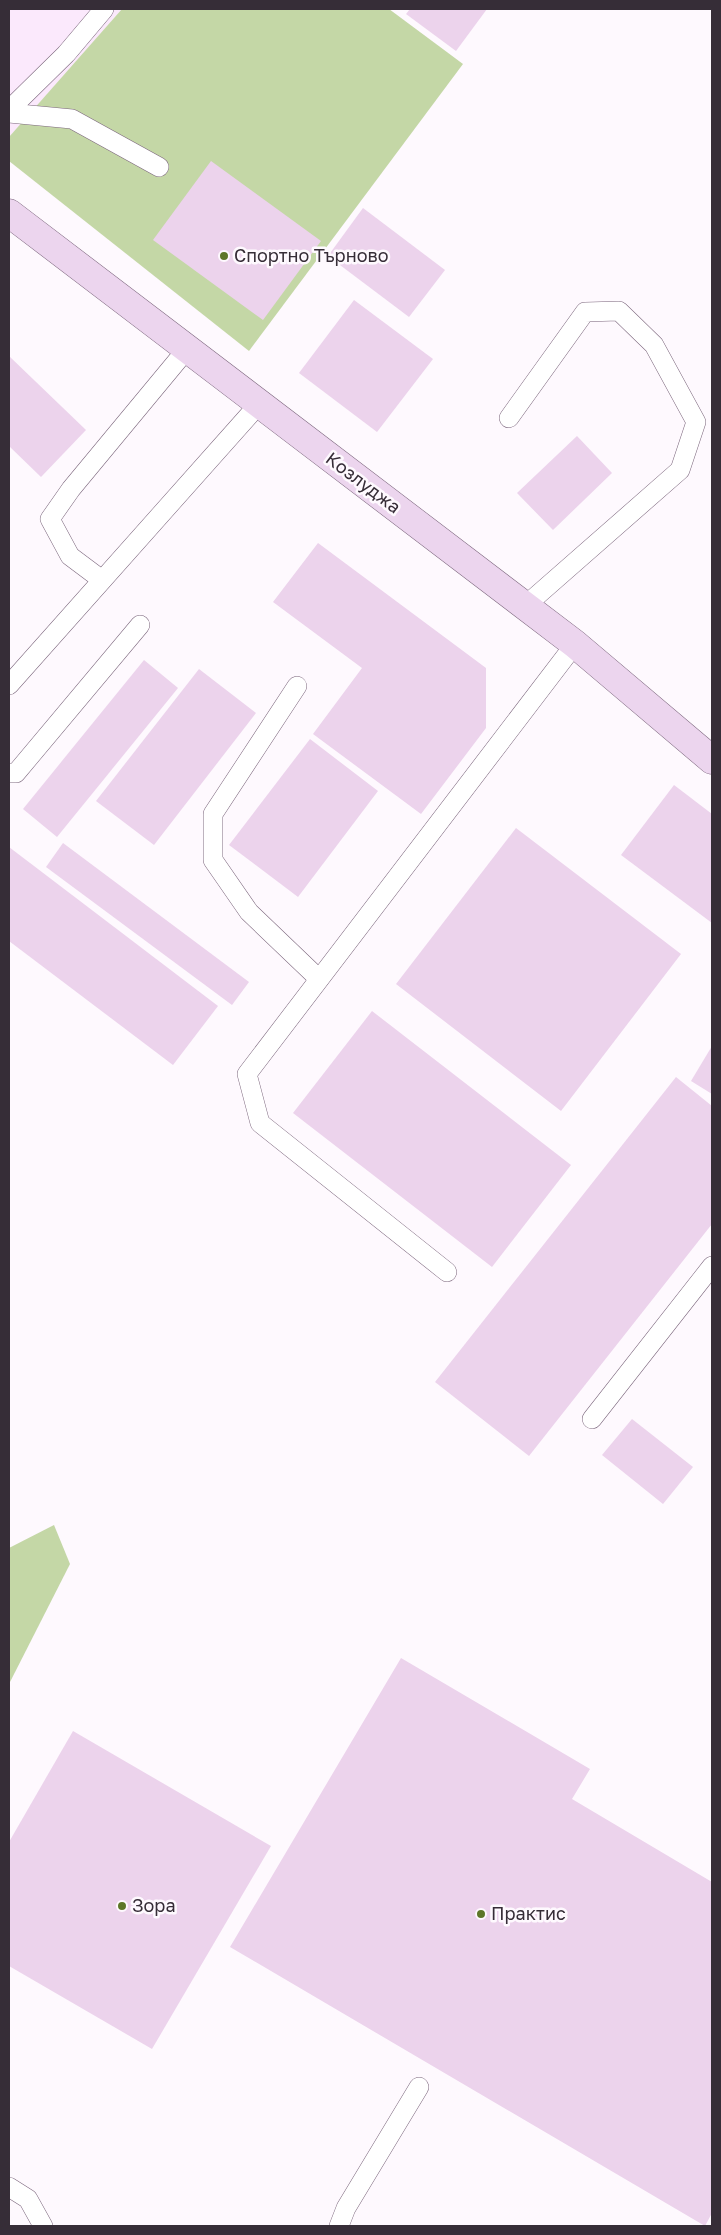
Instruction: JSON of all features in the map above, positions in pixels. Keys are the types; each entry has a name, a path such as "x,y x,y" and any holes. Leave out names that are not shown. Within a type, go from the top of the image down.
{"main road":[{"name":"Козлуджа","path":"9,213 575,644 712,760"}],"lane":[{"path":"9,111 66,54 104,9"},
{"path":"9,111 72,119 159,167"},
{"path":"509,418 585,312 619,311 654,345 696,422 680,470 630,516 525,606"},
{"path":"102,580 70,556 50,519 70,489 188,349"},
{"path":"9,685 259,404"},
{"path":"9,773 16,772 140,625"},
{"path":"447,1272 260,1123 247,1074 575,644"},
{"path":"297,686 213,814 213,860 250,912 319,979"},
{"path":"592,1419 712,1266"},
{"path":"338,2226 346,2208 419,2087"},
{"path":"9,2187 28,2199 42,2226"}],"shaded area":[{"path":"9,9 122,9 9,137"}],"green space":[{"name":"Спортно Търново","path":"122,9 389,9 463,64 249,351 9,161 9,137"},
{"path":"54,1525 70,1564 9,1684 9,1548"}],"building":[{"path":"410,9 487,9 456,51 406,14"},
{"path":"211,161 321,241 263,320 153,240"},
{"path":"363,208 445,270 409,317 328,256"},
{"path":"354,300 433,359 377,432 299,373"},
{"path":"9,356 86,430 41,477 9,446"},
{"path":"577,436 612,473 553,530 517,493"},
{"path":"318,543 486,668 486,728 421,814 313,734 362,668 273,602"},
{"path":"144,660 178,688 57,837 23,809"},
{"path":"199,669 256,713 154,845 96,801"},
{"path":"310,739 378,791 298,897 229,845"},
{"path":"674,785 712,814 712,923 621,855"},
{"path":"516,828 681,954 561,1111 396,984"},
{"path":"63,843 249,982 232,1005 46,867"},
{"path":"9,847 218,1006 173,1065 9,941"},
{"path":"372,1011 571,1165 492,1267 293,1113"},
{"path":"712,1046 712,1094 691,1081"},
{"path":"676,1077 712,1106 712,1224 529,1456 435,1382"},
{"path":"632,1419 693,1467 663,1504 602,1455"},
{"name":"Практис","path":"401,1658 590,1769 572,1799 712,1882 712,2213 705,2226 230,1947"},
{"name":"Зора","path":"73,1731 271,1846 152,2049 9,1966 9,1842"}],"place":[{"name":"Спортно Търново","path":"224,256"},
{"name":"Зора","path":"122,1906"},
{"name":"Практис","path":"481,1914"}]}
